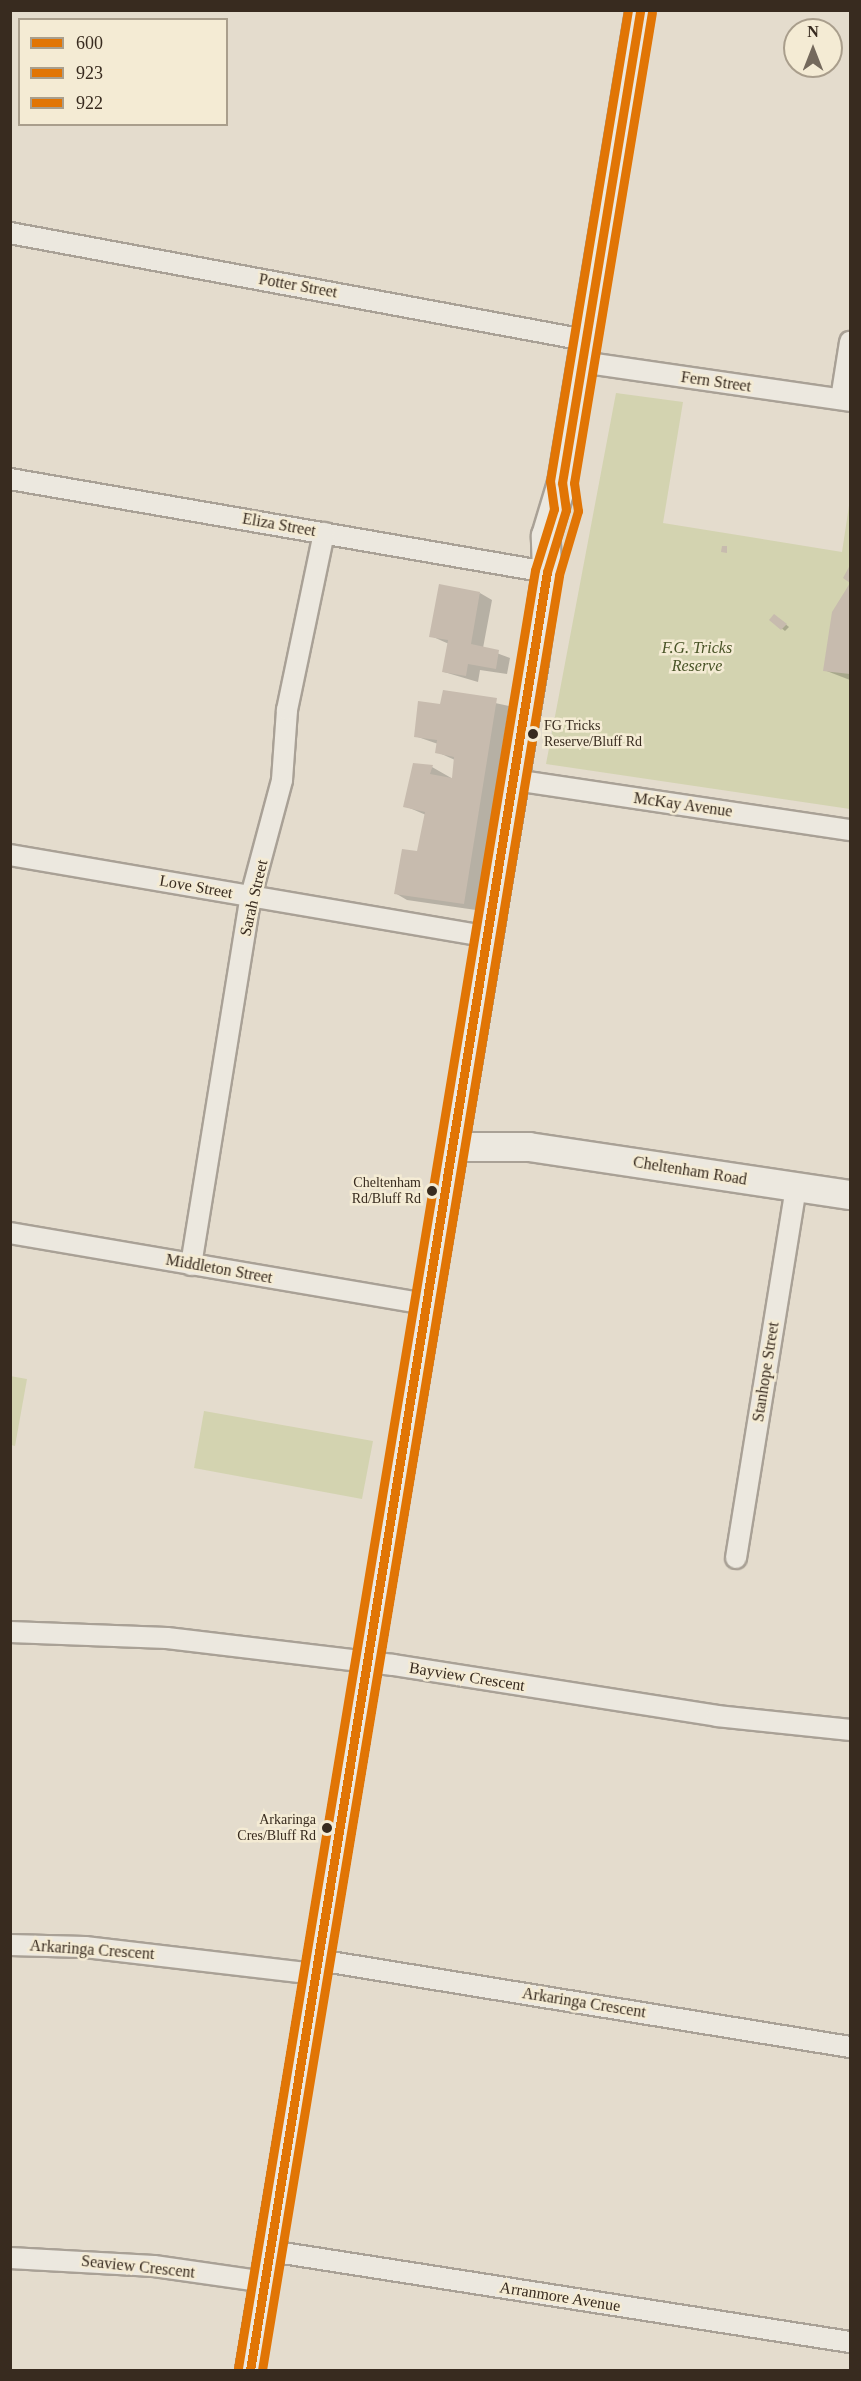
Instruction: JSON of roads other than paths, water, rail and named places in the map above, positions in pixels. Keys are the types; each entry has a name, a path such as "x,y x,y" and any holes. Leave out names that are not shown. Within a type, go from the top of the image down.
{"main road":[{"path":"250,2370 515,780 547,572 566,510 562,483 640,10"},
{"name":"Cheltenham Road","path":"454,1137 850,1195"}],"street":[{"name":"Potter Street","path":"10,233 583,351"},
{"path":"846,400 850,342"},
{"name":"Fern Street","path":"583,351 846,400"},
{"name":"Eliza Street","path":"10,480 547,572"},
{"name":"Sarah Street","path":"191,1265 251,896 282,780 287,710 324,533"},
{"name":"McKay Avenue","path":"515,780 850,830"},
{"name":"Love Street","path":"10,855 488,937"},
{"name":"Stanhope Street","path":"736,1558 796,1187"},
{"name":"Middleton Street","path":"10,1233 427,1304"},
{"name":"Bayview Crescent","path":"10,1632 167,1638 367,1662 717,1716 850,1730"},
{"name":"Arkaringa Crescent","path":"10,1945 85,1947 317,1967 850,2047"},
{"name":"Arranmore Avenue","path":"270,2251 850,2342"},
{"name":"Seaview Crescent","path":"10,2258 154,2266 265,2282"}],"place":[{"name":"FG Tricks Reserve/Bluff Rd","path":"533,734"},
{"name":"Cheltenham Rd/Bluff Rd","path":"432,1191"},
{"name":"Arkaringa Cres/Bluff Rd","path":"327,1828"}],"park label":[{"name":"F.G. Tricks Reserve","path":"697,657"}]}
